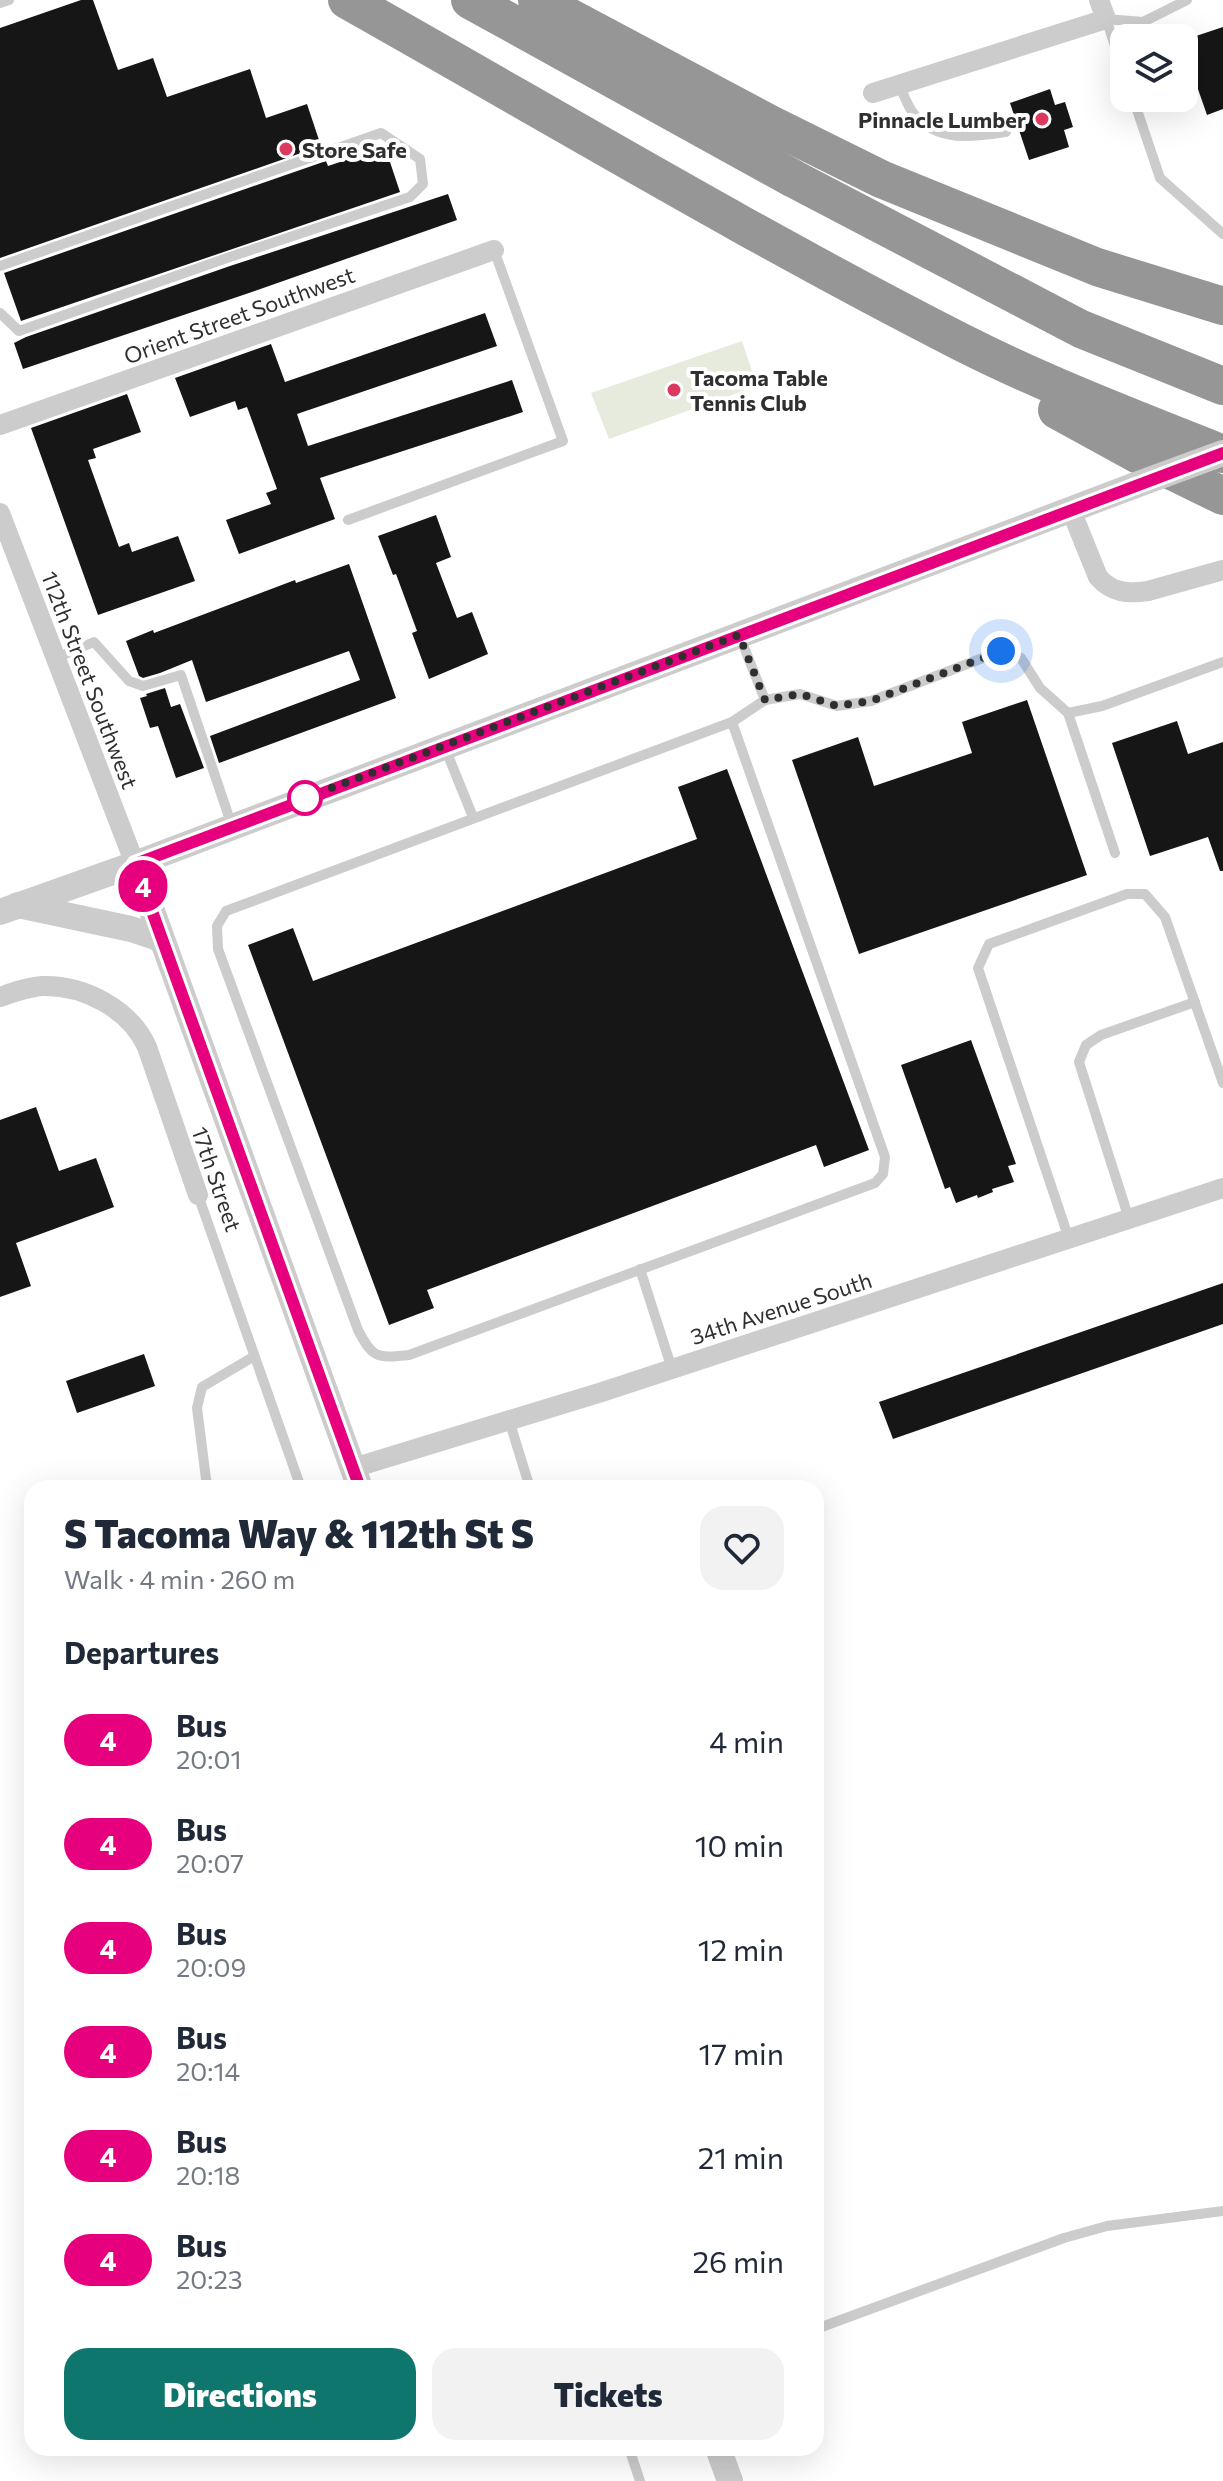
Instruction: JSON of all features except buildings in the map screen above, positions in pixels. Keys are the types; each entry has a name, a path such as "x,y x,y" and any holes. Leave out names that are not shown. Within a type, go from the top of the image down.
{"highway":[{"path":"347,0 807,260 964,343 1119,413 1223,453"},
{"path":"470,0 794,179 1081,329 1223,386"},
{"path":"537,0 783,131 881,179 1097,267 1223,306"},
{"path":"964,343 1048,406 1223,496"}],"street":[{"path":"873,93 1102,10"},
{"name":"Orient Street Southwest","path":"0,425 494,250"},
{"path":"9,908 135,864 1223,453"},
{"path":"1071,510 1098,577 1117,591 1148,591 1223,570"},
{"name":"112th Street Southwest","path":"0,513 135,864"},
{"path":"135,864 356,1478"},
{"path":"9,908 131,929 161,939"},
{"name":"17th Street","path":"0,997 28,988 57,987 83,994 128,1017 147,1047 198,1195"},
{"name":"34th Avenue South","path":"356,1478 509,1420 1223,1188"},
{"path":"721,2456 730,2481"}],"lane":[{"path":"0,3 9,0"},
{"path":"1102,10 1143,22 1187,0"},
{"path":"1102,10 1110,33"},
{"path":"899,85 914,114 929,127 951,136 973,138 1006,132"},
{"path":"1138,112 1160,178 1223,234"},
{"path":"0,266 381,133 420,159 423,184 410,197 19,331 0,313"},
{"path":"348,520 563,441 494,250"},
{"path":"739,635 765,700"},
{"path":"56,658 94,642 129,681 143,686 181,675 232,826"},
{"path":"732,722 885,1157 883,1174 875,1183 409,1355 384,1358 368,1350 218,949 217,926 226,911 732,722 765,700 800,694 837,706 871,701 1001,651 1021,658 1040,688 1068,713 1115,853"},
{"path":"1068,713 1102,706 1223,662"},
{"path":"445,746 473,817"},
{"path":"1069,1239 978,968 989,944 1127,894 1145,894 1165,917 1223,1083"},
{"path":"1129,1219 1079,1062 1086,1045 1101,1035 1195,1002"},
{"name":"17th Street","path":"198,1195 298,1480"},
{"path":"640,1269 672,1369"},
{"path":"206,1480 197,1408 202,1387 253,1357"},
{"path":"509,1420 528,1480"},
{"path":"824,2326 1064,2238 1107,2226 1223,2211"},
{"path":"632,2456 640,2481"}],"shaded area":[{"name":"Tacoma Table Tennis Club","path":"742,341 757,386 609,439 591,393"}],"bus line":[{"name":"4","path":"357,1480 135,864 1223,453"}],"place":[{"name":"Pinnacle Lumber","path":"1042,119"},
{"name":"Store Safe","path":"286,149"},
{"name":"Tacoma Table Tennis Club","path":"674,390"}],"route":[{"path":"305,798 739,635 765,700 800,694 837,706 871,701 1001,651"}]}
